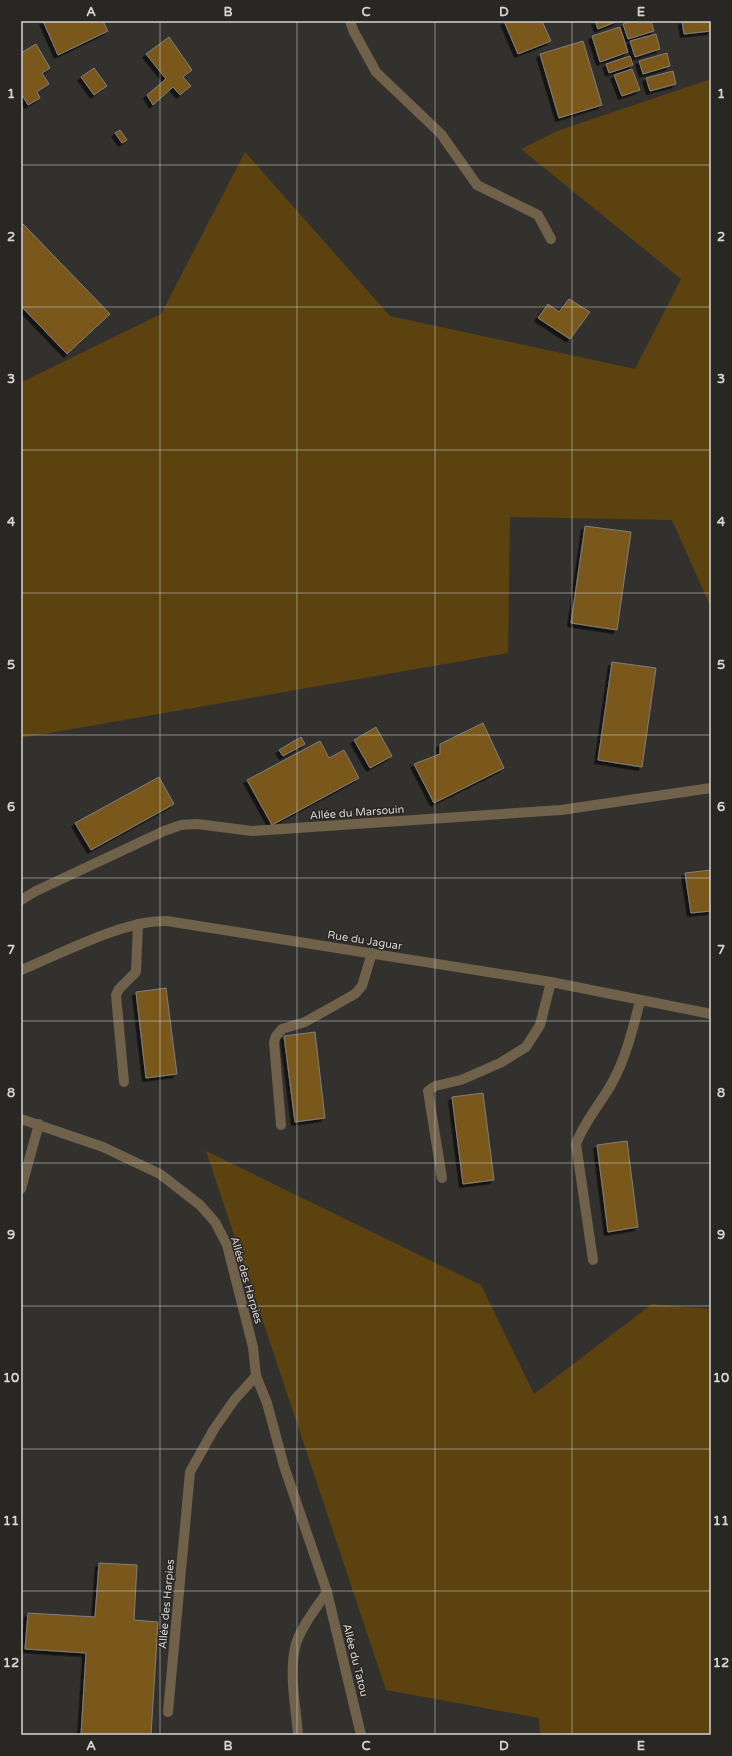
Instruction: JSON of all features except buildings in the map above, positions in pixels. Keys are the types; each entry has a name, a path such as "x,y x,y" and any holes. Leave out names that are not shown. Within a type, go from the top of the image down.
{"street":[{"path":"350,21 354,32 376,72 441,134 477,185 538,216 551,240"},
{"name":"Allée du Marsouin","path":"21,900 36,891 181,825 197,824 252,831 561,810 711,788"},
{"name":"Rue du Jaguar","path":"21,970 120,929 153,921 372,953 551,982 711,1014"},
{"path":"124,1082 116,995 119,988 136,972 138,924"},
{"path":"281,1125 274,1042 276,1036 282,1029 305,1022 355,994 362,986 372,953"},
{"path":"442,1178 428,1091 435,1086 461,1080 500,1063 526,1047 540,1025 551,982"},
{"path":"593,1260 576,1144 613,1081 628,1042 640,1001"},
{"name":"Allée des Harpies","path":"21,1119 103,1147 160,1174 200,1205 215,1222 227,1245 253,1347 256,1376 267,1403 284,1466 327,1592"},
{"path":"21,1189 39,1124"},
{"name":"Allée des Harpies","path":"168,1712 190,1472 214,1429 235,1399 256,1376"},
{"path":"298,1735 293,1669 295,1647 305,1626 327,1592"},
{"name":"Allée du Tatou","path":"327,1592 361,1735"}],"shaded area":[{"path":"711,79 711,608 672,520 510,517 508,653 21,738 21,380 22,382 161,314 245,152 390,316 635,369 681,279 521,149 557,131"},
{"path":"206,1151 481,1285 534,1394 652,1304 711,1309 711,1735 540,1735 539,1718 386,1690"}]}
